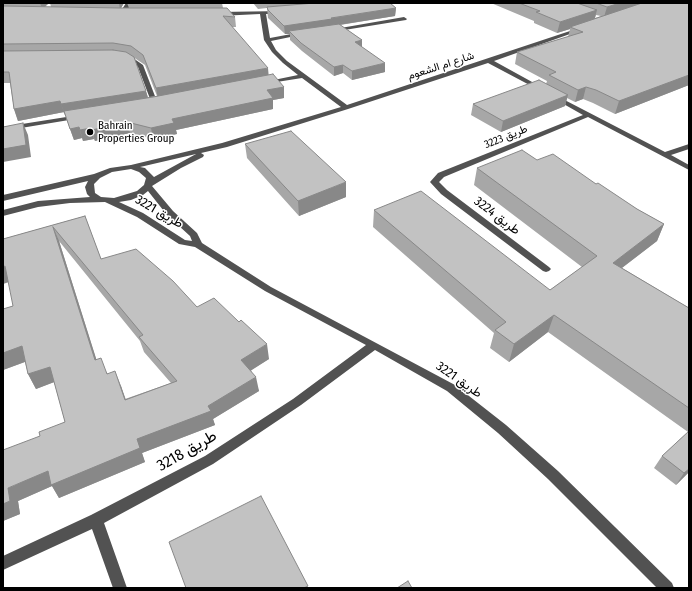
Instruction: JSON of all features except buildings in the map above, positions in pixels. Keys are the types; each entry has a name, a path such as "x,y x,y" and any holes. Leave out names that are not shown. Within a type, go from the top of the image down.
{"street":[{"path":"122,14 129,3"},
{"path":"213,14 290,11"},
{"path":"263,13 267,40 274,51 303,76 346,108"},
{"path":"114,14 130,14"},
{"path":"328,30 404,19"},
{"name":"شارع ام الشعوم","path":"97,176 117,168 131,167 224,144 346,108 490,62 590,26"},
{"path":"267,40 305,34"},
{"path":"116,57 132,59 140,66 155,104"},
{"path":"490,62 689,168"},
{"path":"256,84 303,76"},
{"path":"148,105 163,102"},
{"path":"3,130 87,115"},
{"name":"طريق 3223","path":"434,182 441,175 588,115"},
{"name":"شارع ام الشعوم","path":"103,200 128,198 140,193 148,185 178,166 224,144"},
{"path":"665,155 689,146"},
{"name":"طريق 3221","path":"131,167 145,172 150,177 148,185 170,213 194,235 198,245"},
{"path":"3,198 97,176"},
{"path":"97,176 93,179 89,187 91,194 103,200"},
{"name":"طريق 3224","path":"434,182 444,192 546,269"},
{"path":"3,213 38,204 70,200 103,200"},
{"name":"طريق 3221","path":"103,200 140,215 182,242 198,245 268,289 451,388 502,429 553,475 667,588"},
{"name":"طريق 3218","path":"3,563 96,520 209,460 297,402 374,345"},
{"path":"96,520 120,588"}],"place":[{"name":"Bahrain Properties Group","path":"90,132"}]}
